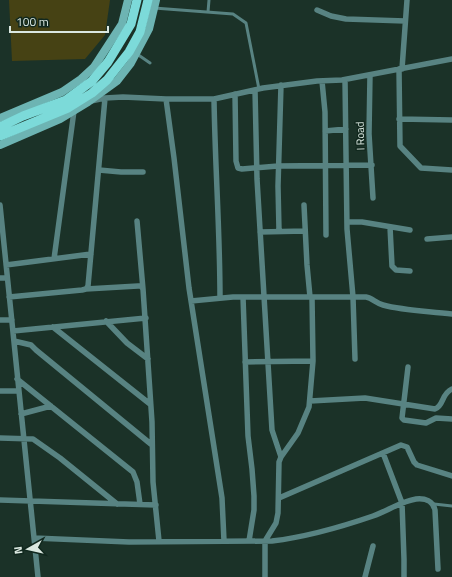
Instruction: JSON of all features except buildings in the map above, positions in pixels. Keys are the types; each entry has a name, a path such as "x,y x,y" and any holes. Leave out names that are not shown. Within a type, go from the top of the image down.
{"main road":[{"path":"0,127 23,116 66,100 92,81 108,62 131,24 137,0"},
{"path":"0,136 71,109 107,80 132,53 140,32 148,0"}],"street":[{"path":"0,118 62,92 81,79 94,67 122,24 128,0"},
{"path":"407,0 401,69 399,119 400,146 418,165 426,169 452,170"},
{"path":"88,102 117,81 131,63 132,53 149,29 155,4"},
{"path":"317,10 331,16 346,19 406,21"},
{"path":"0,145 36,130 71,109 88,102 105,98 214,99 257,89 322,81 344,80 452,59"},
{"name":"I Road","path":"370,75 369,134 373,198"},
{"path":"344,80 347,222 353,296 355,359"},
{"path":"322,81 325,131 326,235"},
{"path":"279,230 278,166 281,86"},
{"path":"257,89 257,168 272,430 281,457"},
{"path":"235,94 236,166 238,168 372,165"},
{"path":"86,289 88,286 105,98"},
{"path":"166,99 191,301 222,498 224,541"},
{"path":"214,99 220,298"},
{"path":"54,259 71,109"},
{"path":"399,119 452,120"},
{"path":"325,131 346,129"},
{"path":"99,170 143,172"},
{"path":"0,205 2,243 12,320 38,577"},
{"path":"265,577 265,541 276,522 278,513 279,462 298,433 307,414 310,401 313,361 311,297 304,206"},
{"path":"137,221 146,318 152,446 159,541"},
{"path":"347,222 362,222 410,230"},
{"path":"390,227 392,266 396,270 410,271"},
{"path":"260,232 305,230"},
{"path":"427,239 452,237"},
{"path":"6,265 91,254"},
{"path":"0,278 7,278"},
{"path":"9,297 86,289 141,286 143,289"},
{"path":"191,301 243,297 353,296 370,298 382,305 452,314"},
{"path":"243,297 248,436 254,496 254,510 249,541"},
{"path":"13,331 146,318"},
{"path":"0,320 12,320"},
{"path":"106,322 127,344 148,359"},
{"path":"53,327 150,404"},
{"path":"14,341 31,346 152,446"},
{"path":"245,362 313,361"},
{"path":"408,367 402,418 404,420 426,423 436,418 452,419"},
{"path":"18,379 133,472 137,482 140,504"},
{"path":"310,401 360,398 437,409 446,392 452,389"},
{"path":"0,391 19,392"},
{"path":"21,414 51,406"},
{"path":"0,438 33,439 60,458 116,504"},
{"path":"279,498 404,445 408,447 416,465 452,476"},
{"path":"383,453 402,504 404,577"},
{"path":"34,538 129,542 265,541 289,539 375,516 416,499 423,499 434,504 438,569"},
{"path":"0,500 156,505"},
{"path":"365,577 373,546"}],"lane":[{"path":"208,12 209,0"},
{"path":"155,4 233,14 246,24 257,89"},
{"path":"132,53 150,63"},
{"path":"434,504 452,506"}],"shaded area":[{"path":"9,0 110,0 105,35 85,59 12,61"}]}
